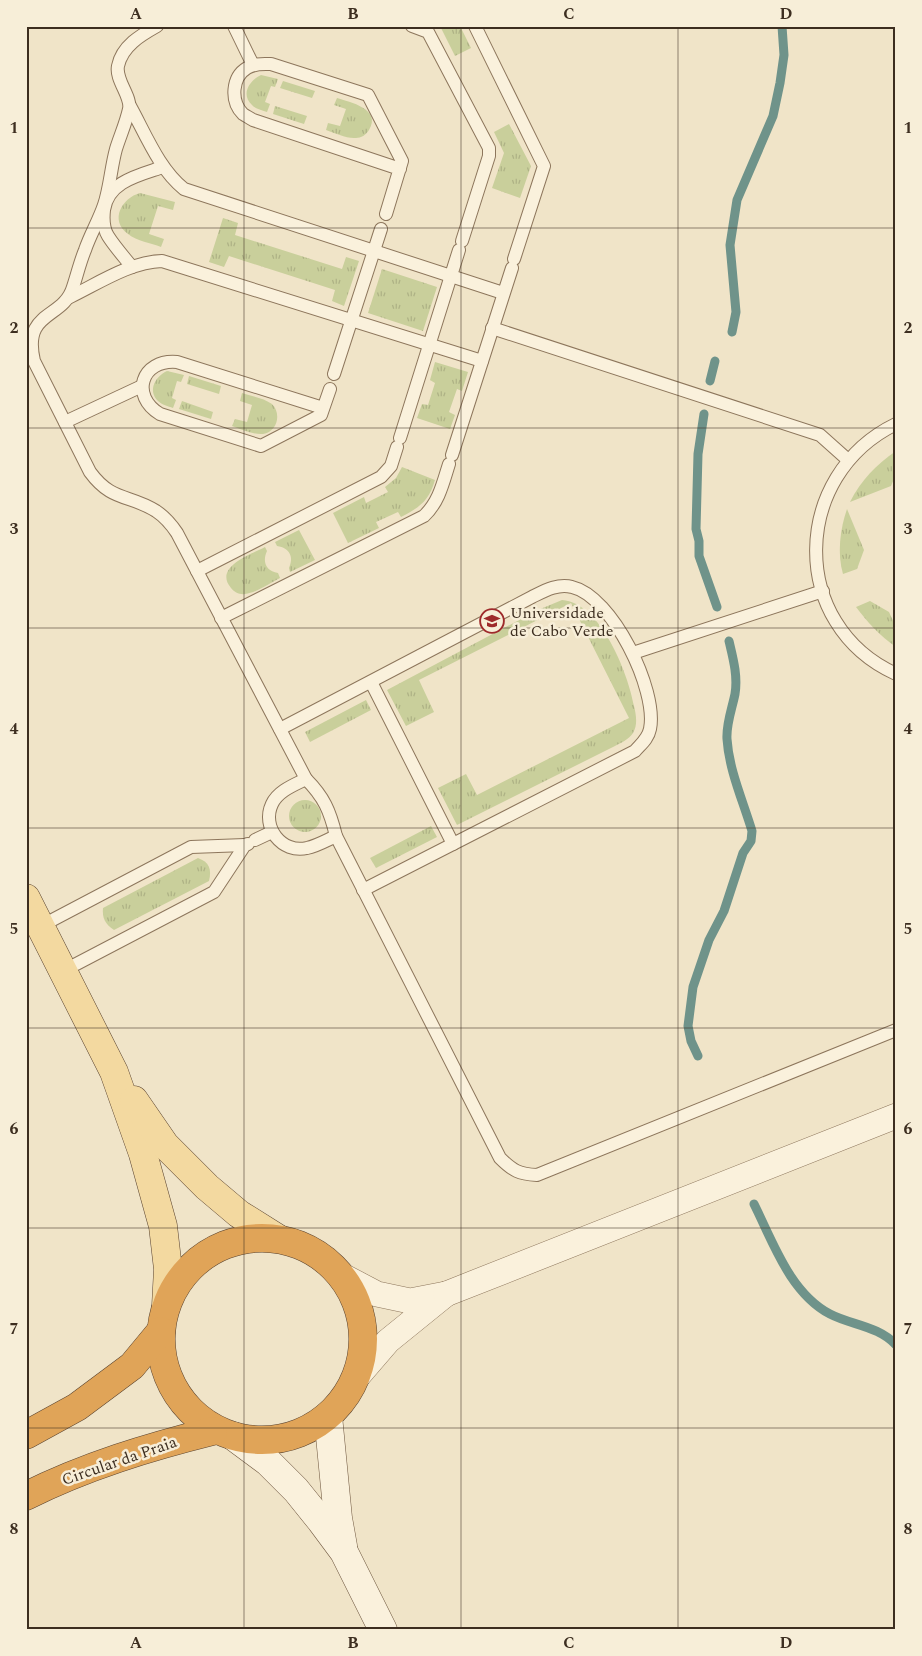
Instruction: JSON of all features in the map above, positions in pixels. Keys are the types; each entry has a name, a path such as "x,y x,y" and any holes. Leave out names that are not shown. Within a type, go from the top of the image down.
{"highway":[{"path":"26,1435 76,1407 132,1366 164,1319 179,1281 198,1260 223,1245 250,1238 279,1239 308,1248 333,1266 352,1292 362,1320 363,1349 357,1377 342,1402 322,1422 296,1435 266,1441 223,1433 186,1406 171,1384 163,1358 164,1319"},
{"name":"Circular da Praia","path":"26,1496 101,1463 155,1446 223,1433"}],"main road":[{"path":"26,898 114,1072 143,1154 163,1226 168,1269 164,1319"},
{"path":"114,1072 165,1145 207,1187 239,1214 279,1239"},
{"path":"328,1416 338,1518 344,1552"},
{"path":"223,1433 268,1462 296,1490 344,1552 383,1630"}],"street":[{"path":"339,1274 376,1294 410,1301 446,1294 896,1116"},
{"path":"357,1377 388,1341 446,1294"}],"lane":[{"path":"157,26 133,41 124,52 118,66 120,82 130,106 163,167 173,180 184,189 503,293"},
{"path":"234,26 253,65"},
{"path":"197,571 382,477 391,466 489,156 489,148 428,32 412,26"},
{"path":"221,618 424,516 437,501 544,166 475,26"},
{"path":"386,214 400,169 402,161 368,95 271,64 259,63 253,65 238,77 234,90 236,103 243,114 253,120 400,169"},
{"path":"130,106 116,150 103,219 107,234 132,267"},
{"path":"70,297 85,250 112,191 124,180 163,167"},
{"path":"334,374 381,229"},
{"path":"482,361 162,261 147,261 70,297 42,318 35,327 31,348 34,360 64,422 96,481 112,493 143,504 156,511 168,521 177,533 306,779 318,791 327,805 336,836 363,890 500,1158 510,1168 521,1174 537,1175 896,1030"},
{"path":"492,328 820,435 848,460"},
{"path":"323,408 177,362 166,361 154,365 146,374 142,386 144,398 151,409 160,414 261,446 321,414 330,389"},
{"path":"64,422 142,386"},
{"path":"896,424 883,430 864,444 848,460 833,481 817,526 816,550 818,574 835,619 849,638 866,655 896,674"},
{"path":"280,729 532,597 560,586 570,586 583,590 598,602 618,626 633,653 646,692 650,714 650,729 645,740 635,751 363,890"},
{"path":"633,653 823,591"},
{"path":"371,682 452,844"},
{"path":"306,779 285,790 272,804 270,813 272,832 286,846 296,849 306,849 336,836"},
{"path":"41,926 191,847 249,843 272,832"},
{"path":"63,970 214,892 249,843"}],"green space":[{"path":"440,26 460,26 471,48 455,56"},
{"path":"261,75 278,79 275,87 271,86 265,102 270,104 267,112 253,106 248,101 247,96 250,84"},
{"path":"283,81 315,91 312,98 280,88"},
{"path":"337,98 356,104 368,112 372,123 365,135 352,138 326,130 328,123 340,126 346,109 334,105"},
{"path":"275,106 307,116 304,124 273,114"},
{"path":"509,124 531,166 520,198 492,188 504,153 494,132"},
{"path":"140,193 175,202 173,210 158,206 149,234 164,239 161,247 128,234 119,222 120,210 123,204"},
{"path":"223,218 238,223 235,235 342,269 346,257 359,261 344,306 332,301 335,290 229,256 224,267 209,262"},
{"path":"382,269 437,287 423,331 368,313"},
{"path":"435,362 468,372 462,391 457,389 449,412 455,415 450,429 417,418 422,404 428,405 435,383 430,380"},
{"path":"167,371 184,375 181,382 177,381 172,398 176,400 173,408 160,402 153,392 156,380"},
{"path":"189,376 221,386 219,394 187,384"},
{"path":"242,393 269,402 275,408 277,417 275,426 268,433 247,432 232,426 235,419 247,422 252,405 240,401"},
{"path":"182,401 213,412 211,419 179,409"},
{"path":"896,451 896,474 891,486 850,502 870,474"},
{"path":"402,467 435,480 427,498 419,506 401,517 398,512 376,522 379,528 348,543 333,513 364,497 366,503 388,492 385,487 396,478"},
{"path":"847,509 864,550 857,569 843,574 840,558 840,541"},
{"path":"299,530 315,560 290,572 290,554 285,549 277,546 275,542"},
{"path":"265,547 267,551 266,565 278,573 280,578 249,593 241,594 235,592 227,580 230,568 236,562"},
{"path":"562,600 576,604 589,613 610,642 619,659 631,692 636,716 635,730 620,744 457,825 438,788 466,774 477,795 629,718 571,603 419,680 434,712 406,726 387,690 538,610"},
{"path":"870,601 889,612 896,627 896,647 874,628 856,607"},
{"path":"366,700 371,710 310,742 305,732"},
{"path":"305,800 311,801 316,805 320,810 320,822 316,827 311,831 305,832 299,831 294,827 290,822 289,816 290,810 294,805 299,801"},
{"path":"431,826 437,837 376,868 370,858"},
{"path":"198,858 209,867 209,881 114,930 106,923 103,908"}],"waterway":[{"path":"732,332 736,312 730,245 737,200 773,116 784,55 782,26"},
{"path":"710,381 715,361"},
{"path":"704,414 698,454 696,529 699,541 699,556 717,607"},
{"path":"698,1056 691,1041 688,1026 693,987 709,940 724,911 743,853 751,841 752,831 733,774 728,751 727,728 736,681 729,641"},
{"path":"754,1204 793,1280 816,1305 838,1318 873,1330 896,1345"}],"place":[{"name":"Universidade de Cabo Verde","path":"492,621"}]}
